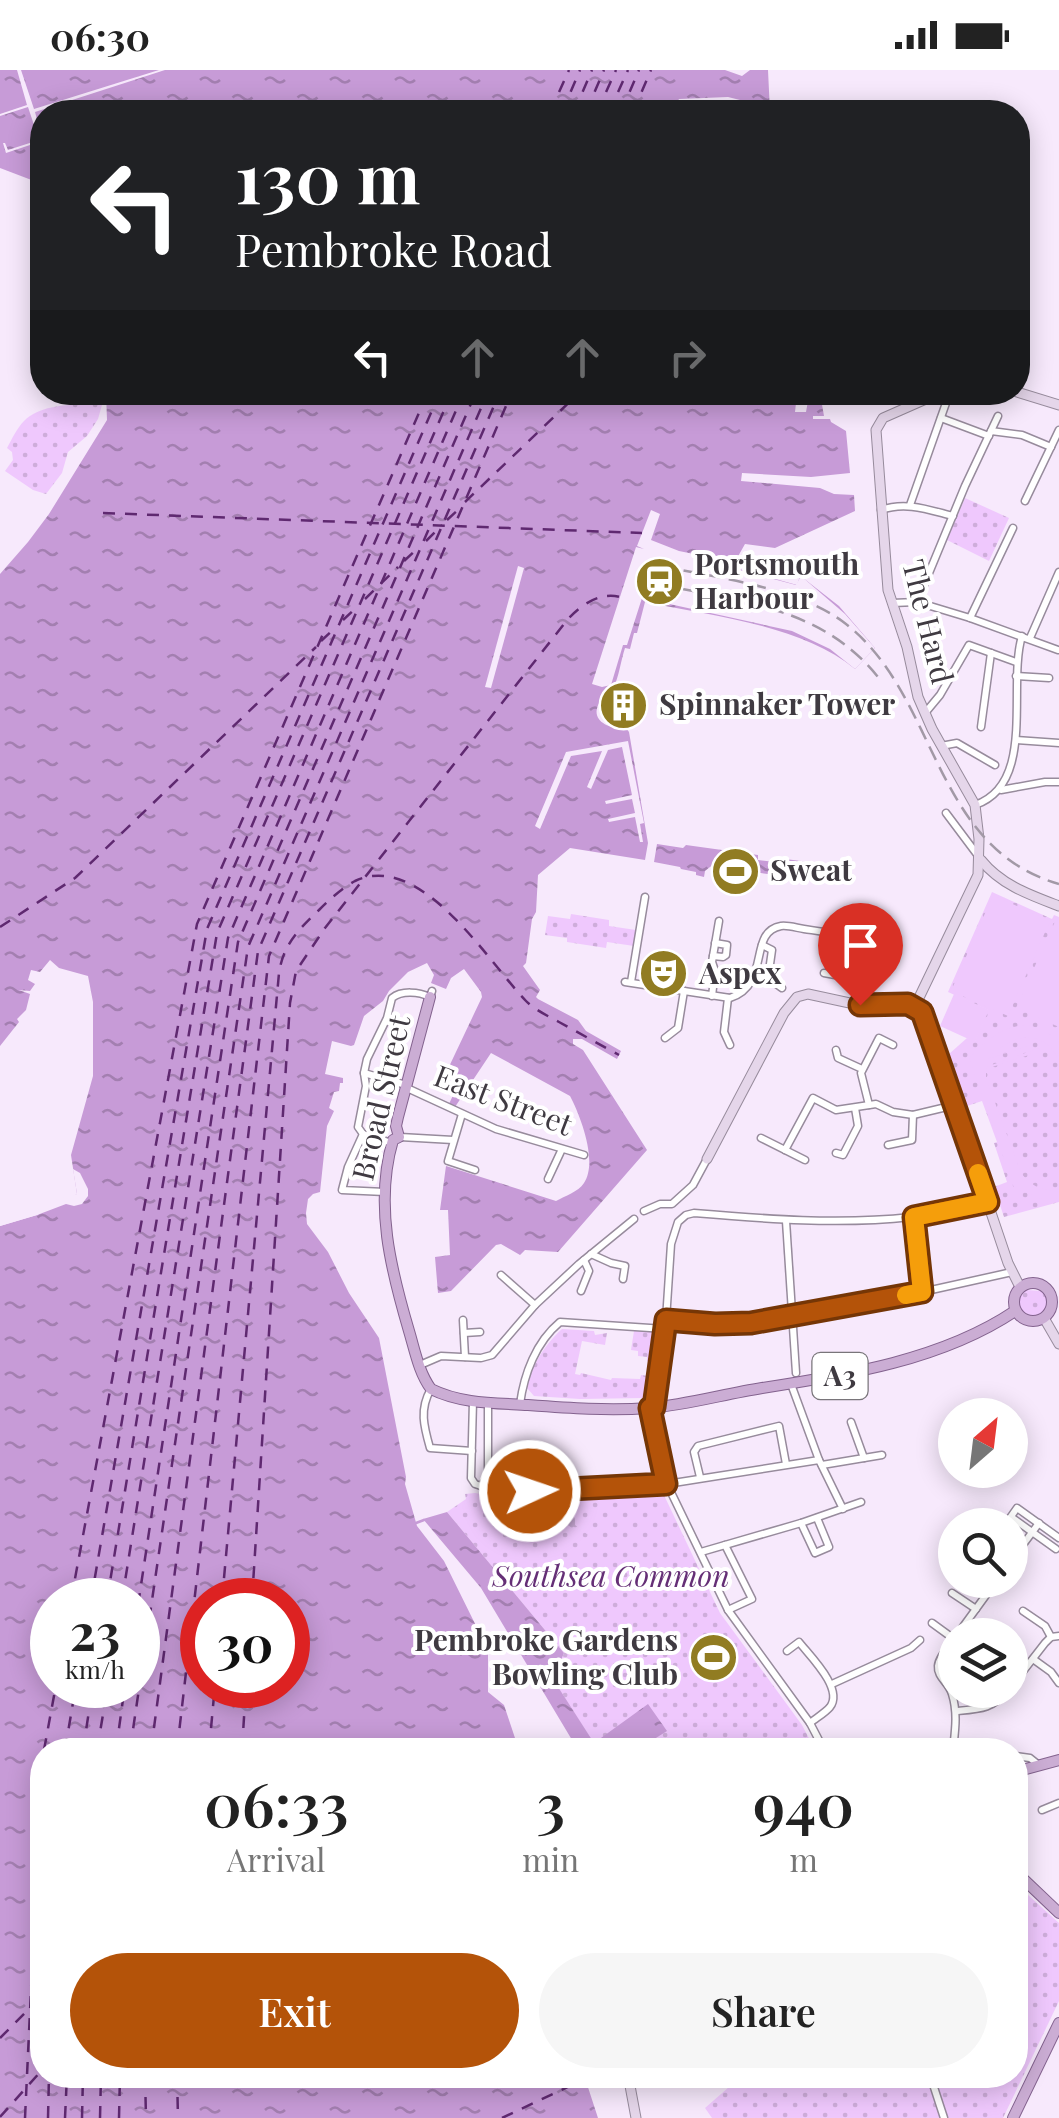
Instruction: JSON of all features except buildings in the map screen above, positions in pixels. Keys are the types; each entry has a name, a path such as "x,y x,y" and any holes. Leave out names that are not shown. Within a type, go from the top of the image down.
{"main road":[{"path":"1030,396 1059,406"},
{"name":"The Hard","path":"911,405 883,418 876,430 886,577 914,685 941,746 974,805 980,858"},
{"path":"980,858 1006,882 1059,906"},
{"path":"915,1006 972,890 980,858"},
{"name":"Broad Street","path":"431,994 396,1123 385,1192 389,1249 420,1365 431,1390"},
{"path":"707,1159 784,1013 798,997 808,994 860,1005 915,1006 925,1018 1020,1286"},
{"path":"1030,1283 1055,1291 1053,1305 1044,1318 1030,1319 1015,1312 1013,1296 1020,1286 1030,1283"},
{"name":"A3","path":"431,1390 473,1402 599,1410 652,1407 794,1379 864,1370 958,1342 1015,1312"},
{"path":"1044,1318 1059,1344"},
{"path":"1028,1769 1059,1760"},
{"path":"1028,1883 1059,1913"},
{"path":"1028,2087 1059,2022"},
{"path":"630,2088 636,2118"},
{"path":"1013,2118 1027,2088"}],"street":[{"path":"910,505 941,418 941,405"},
{"path":"917,602 998,416"},
{"path":"941,418 990,434 1022,435 1052,447"},
{"path":"1025,501 1059,430"},
{"path":"880,510 910,505 953,516"},
{"path":"970,618 1012,528"},
{"path":"1000,790 1016,740 1016,662 1059,572"},
{"path":"891,604 917,602 1058,650"},
{"path":"925,713 940,695 968,645 1016,662"},
{"path":"981,727 991,653"},
{"path":"1016,676 1049,678"},
{"path":"1016,740 1059,743"},
{"path":"941,746 957,743 995,765"},
{"path":"974,805 1000,790 1057,782 1059,792"},
{"path":"946,813 980,858"},
{"path":"645,897 628,982 728,998 750,987 762,945 771,931 784,926 843,937"},
{"path":"712,996 712,963 719,921"},
{"path":"713,956 726,956 728,947 715,943"},
{"path":"762,945 772,950 768,978 782,988"},
{"path":"828,956 838,958"},
{"path":"824,973 834,976"},
{"path":"665,1038 678,1028 684,990"},
{"path":"431,994 392,997 388,1015 366,1059 366,1086 358,1127 363,1134 395,1140 453,1140"},
{"path":"728,998 724,1032 730,1045"},
{"path":"869,1105 862,1069 880,1038 893,1045"},
{"path":"836,1050 838,1058 862,1069"},
{"name":"East Street","path":"364,1073 406,1086 496,1129 584,1155"},
{"path":"786,1150 813,1098 836,1110 876,1104 912,1115 955,1104"},
{"path":"836,1153 842,1156 858,1126 855,1108"},
{"path":"462,1114 448,1161 475,1170"},
{"path":"888,1145 912,1140 912,1115"},
{"path":"363,1134 342,1190 385,1192"},
{"path":"761,1138 805,1160"},
{"path":"847,1147 859,1154"},
{"path":"548,1178 562,1148"},
{"path":"644,1211 672,1204 693,1185 707,1159"},
{"path":"818,1738 728,1610 666,1484 652,1407 666,1324 671,1244 678,1222 694,1213 786,1221 863,1220 914,1217 988,1202"},
{"path":"914,1217 922,1292"},
{"path":"420,1365 441,1356 492,1354 535,1304 634,1219"},
{"path":"786,1221 794,1379 820,1463 843,1509"},
{"path":"587,1257 625,1266 623,1279"},
{"path":"581,1291 589,1271 587,1257"},
{"path":"520,1405 523,1380 530,1365 552,1328 560,1322 751,1323 1012,1272"},
{"path":"501,1275 535,1304"},
{"path":"463,1320 465,1357"},
{"path":"464,1333 480,1332"},
{"path":"431,1390 423,1413 430,1448 472,1451"},
{"path":"473,1402 472,1480 492,1492 666,1484 786,1464 882,1455"},
{"path":"482,1486 488,1477 488,1403"},
{"path":"851,1422 864,1458"},
{"path":"700,1477 694,1452 698,1446 779,1426 786,1464"},
{"path":"701,1552 861,1502"},
{"path":"1028,1516 1059,1538"},
{"path":"802,1523 815,1554 830,1547 817,1518"},
{"path":"1028,1537 1038,1523"},
{"path":"1028,1529 1056,1549"},
{"path":"726,1546 752,1599 728,1610"},
{"path":"960,1598 976,1609"},
{"path":"970,1618 984,1598"},
{"path":"1023,1611 1055,1637 1028,1666"},
{"path":"932,1622 938,1626"},
{"path":"832,1684 911,1648 920,1640"},
{"path":"787,1651 799,1642 832,1684 835,1696 830,1707 810,1723"},
{"path":"1034,1659 1059,1684"},
{"path":"954,1738 955,1708"},
{"path":"956,1711 983,1708"},
{"path":"1028,1758 1040,1766"},
{"path":"1042,1810 1059,1802"},
{"path":"934,2088 944,2118"}],"green space":[{"path":"102,405 98,419 87,436 68,452 62,473 46,494 5,471 13,460 7,448 19,427 32,415 62,406"},
{"path":"965,498 1009,518 989,561 947,540"},
{"path":"992,892 1052,919 1054,915 1059,917 1059,1202 1004,1217 994,1187 1007,1182 994,1143 997,1142 982,1101 967,1106 949,1054 967,1038 975,1041 988,1010 948,992"},
{"path":"993,895 1050,921 1008,1016 951,991"},
{"path":"571,914 609,920 609,926 636,930 634,946 607,942 606,948 545,935 548,916 570,919"},
{"path":"1059,918 1059,1027 1016,1008"},
{"path":"954,994 989,1010 975,1042 940,1026"},
{"path":"1027,1025 1058,1040 1059,1061 1045,1043 1016,1039 989,1058 1031,1045 988,1059 986,1067 1039,1048 1041,1051 986,1069 986,1078 1021,1173 1038,1187 1059,1190 1058,1199 1042,1199 1014,1188 969,1058 1002,1031"},
{"path":"1026,1290 1042,1291 1049,1305 1044,1314 1035,1317 1021,1311 1017,1301"},
{"path":"562,1329 594,1331 595,1335 607,1333 605,1345 582,1341 575,1374 611,1380 649,1376 651,1362 631,1350 634,1331 659,1331 649,1393 644,1398 534,1396 527,1388 532,1372 545,1348"},
{"name":"Southsea Common","path":"654,1490 663,1493 720,1613 809,1738 655,1738 666,1731 627,1738 590,1738 553,1679 564,1653 447,1512 466,1499 465,1494"},
{"path":"579,1494 587,1534 544,1508 533,1522 518,1513 530,1497"},
{"name":"Pembroke Gardens Bowling Club","path":"718,1632 739,1665 707,1685 686,1652"},
{"path":"1028,1895 1059,1923 1059,2001 1028,2066"},
{"path":"728,2088 1017,2088 1003,2118 712,2118 705,2108"}],"water":[{"path":"0,70 725,70 742,76 750,70 768,70 769,100 30,100 30,179 0,168"},
{"path":"106,405 822,405 824,416 813,419 830,419 846,431 850,473 811,477 742,473 741,481 854,495 855,511 775,548 745,544 732,567 797,585 800,576 789,567 839,606 875,648 855,669 833,654 783,632 645,602 637,633 630,649 625,648 615,684 601,700 597,713 607,725 629,732 648,843 645,860 570,848 538,875 536,912 523,966 540,990 538,999 578,1020 586,1031 621,1051 617,1059 582,1039 573,1039 647,1150 558,1252 525,1250 520,1255 496,1245 451,1291 438,1293 435,1257 450,1255 448,1210 440,1210 446,1166 556,1201 578,1189 588,1174 589,1152 579,1116 570,1096 491,1053 455,1107 449,1104 460,1080 446,1073 482,997 464,969 451,978 446,989 431,983 434,975 427,963 408,972 364,1016 354,1045 332,1041 325,1074 343,1078 343,1083 334,1092 329,1108 334,1111 327,1126 320,1192 308,1199 307,1224 379,1338 405,1484 417,1526 444,1561 488,1650 488,1692 504,1705 515,1738 30,1738 30,2088 588,2088 598,2118 0,2118 0,1226 37,1215 77,1194 71,1155 93,1076 93,1002 88,976 59,968 50,960 40,972 31,970 28,980 35,984 30,991 19,990 30,994 26,1010 0,1046 0,574 28,542 107,420"},
{"path":"657,844 758,855 758,860 809,862 809,867 836,866 833,883 786,872 784,876 755,872 729,862 715,863 704,877 654,862"},
{"path":"447,1512 564,1653 553,1679 591,1738 571,1738 481,1588 423,1519"},
{"path":"648,1704 667,1731 656,1738 601,1738"}],"pier":[{"path":"17,70 21,70 31,100 30,113 28,107 0,116 27,105"},
{"path":"159,70 165,70 72,100 63,100"},
{"path":"3,143 8,150 30,143 6,153"},
{"path":"796,405 807,405 806,412 795,412"},
{"path":"651,510 660,514 651,540 679,551 733,562 732,568 796,585 801,576 845,614 875,648 855,669 830,649 792,631 642,598 611,685 592,684 636,547 644,549 637,546"},
{"path":"518,566 524,568 491,688 485,687"},
{"path":"628,741 644,823 640,824 643,842 635,817 609,822 608,819 635,813 632,799 606,804 605,801 632,795 622,747 608,750 591,789 587,787 602,751 571,756 540,829 535,826 566,752"},
{"path":"73,1169 80,1173 88,1189 82,1204 66,1204 0,1226 0,1220 77,1194"}],"waterway":[{"path":"416,1523 424,1520"}],"ferry route":[{"path":"555,100 569,70"},
{"path":"567,100 580,70"},
{"path":"579,100 592,70"},
{"path":"591,100 604,70"},
{"path":"602,100 616,70"},
{"path":"614,100 628,70"},
{"path":"626,100 639,70"},
{"path":"638,100 651,70"},
{"path":"75,1578 197,924 422,405"},
{"path":"95,1578 207,929 434,405"},
{"path":"111,1578 217,933 446,405"},
{"path":"126,1578 228,938 458,405"},
{"path":"142,1578 238,942 470,405"},
{"path":"132,1738 248,947 482,405"},
{"path":"153,1738 258,951 494,405"},
{"path":"178,1738 269,956 506,405"},
{"path":"465,502 566,405"},
{"path":"447,520 460,508"},
{"path":"103,513 642,533"},
{"path":"426,541 442,525"},
{"path":"404,561 420,546"},
{"path":"365,599 398,567"},
{"path":"253,1578 290,1003 296,971 325,928 568,619 592,600 620,597"},
{"path":"343,620 359,605"},
{"path":"321,641 337,626"},
{"path":"0,927 75,878 316,647"},
{"path":"224,1578 279,973 293,938 327,902 355,881 380,876 404,881 451,915 530,1004 619,1055"},
{"path":"46,1738 52,1708"},
{"path":"67,1738 72,1708"},
{"path":"85,1738 89,1708"},
{"path":"99,1738 104,1708"},
{"path":"118,1738 122,1708"},
{"path":"210,1738 213,1708"},
{"path":"243,1738 245,1708"},
{"path":"0,2038 30,2008"},
{"path":"25,2118 30,2012"},
{"path":"0,2117 30,2083"},
{"path":"48,2118 49,2088"},
{"path":"65,2118 66,2088"},
{"path":"82,2118 83,2088"},
{"path":"100,2118 101,2088"},
{"path":"119,2118 120,2088"},
{"path":"145,2088 146,2118"},
{"path":"177,2088 178,2118"},
{"path":"502,2118 565,2088"}],"railway":[{"path":"661,566 779,592 842,621 874,651 899,687 959,803 984,837 1017,865 1059,884"},
{"path":"657,584 748,602 805,621 856,654 878,677"}],"slow traffic":[{"path":"906,1295 922,1292 914,1217 988,1202 978,1173"}],"place":[{"name":"Portsmouth Harbour","path":"659,582"},
{"name":"Spinnaker Tower","path":"624,705"},
{"name":"Sweat","path":"735,871"},
{"name":"Aspex","path":"664,974"},
{"name":"Pembroke Gardens Bowling Club","path":"713,1658"}],"route":[{"path":"530,1491 666,1484 650,1408 654,1407 666,1320 751,1323 922,1292 914,1217 988,1202 922,1012 908,1004 860,1005"}]}
